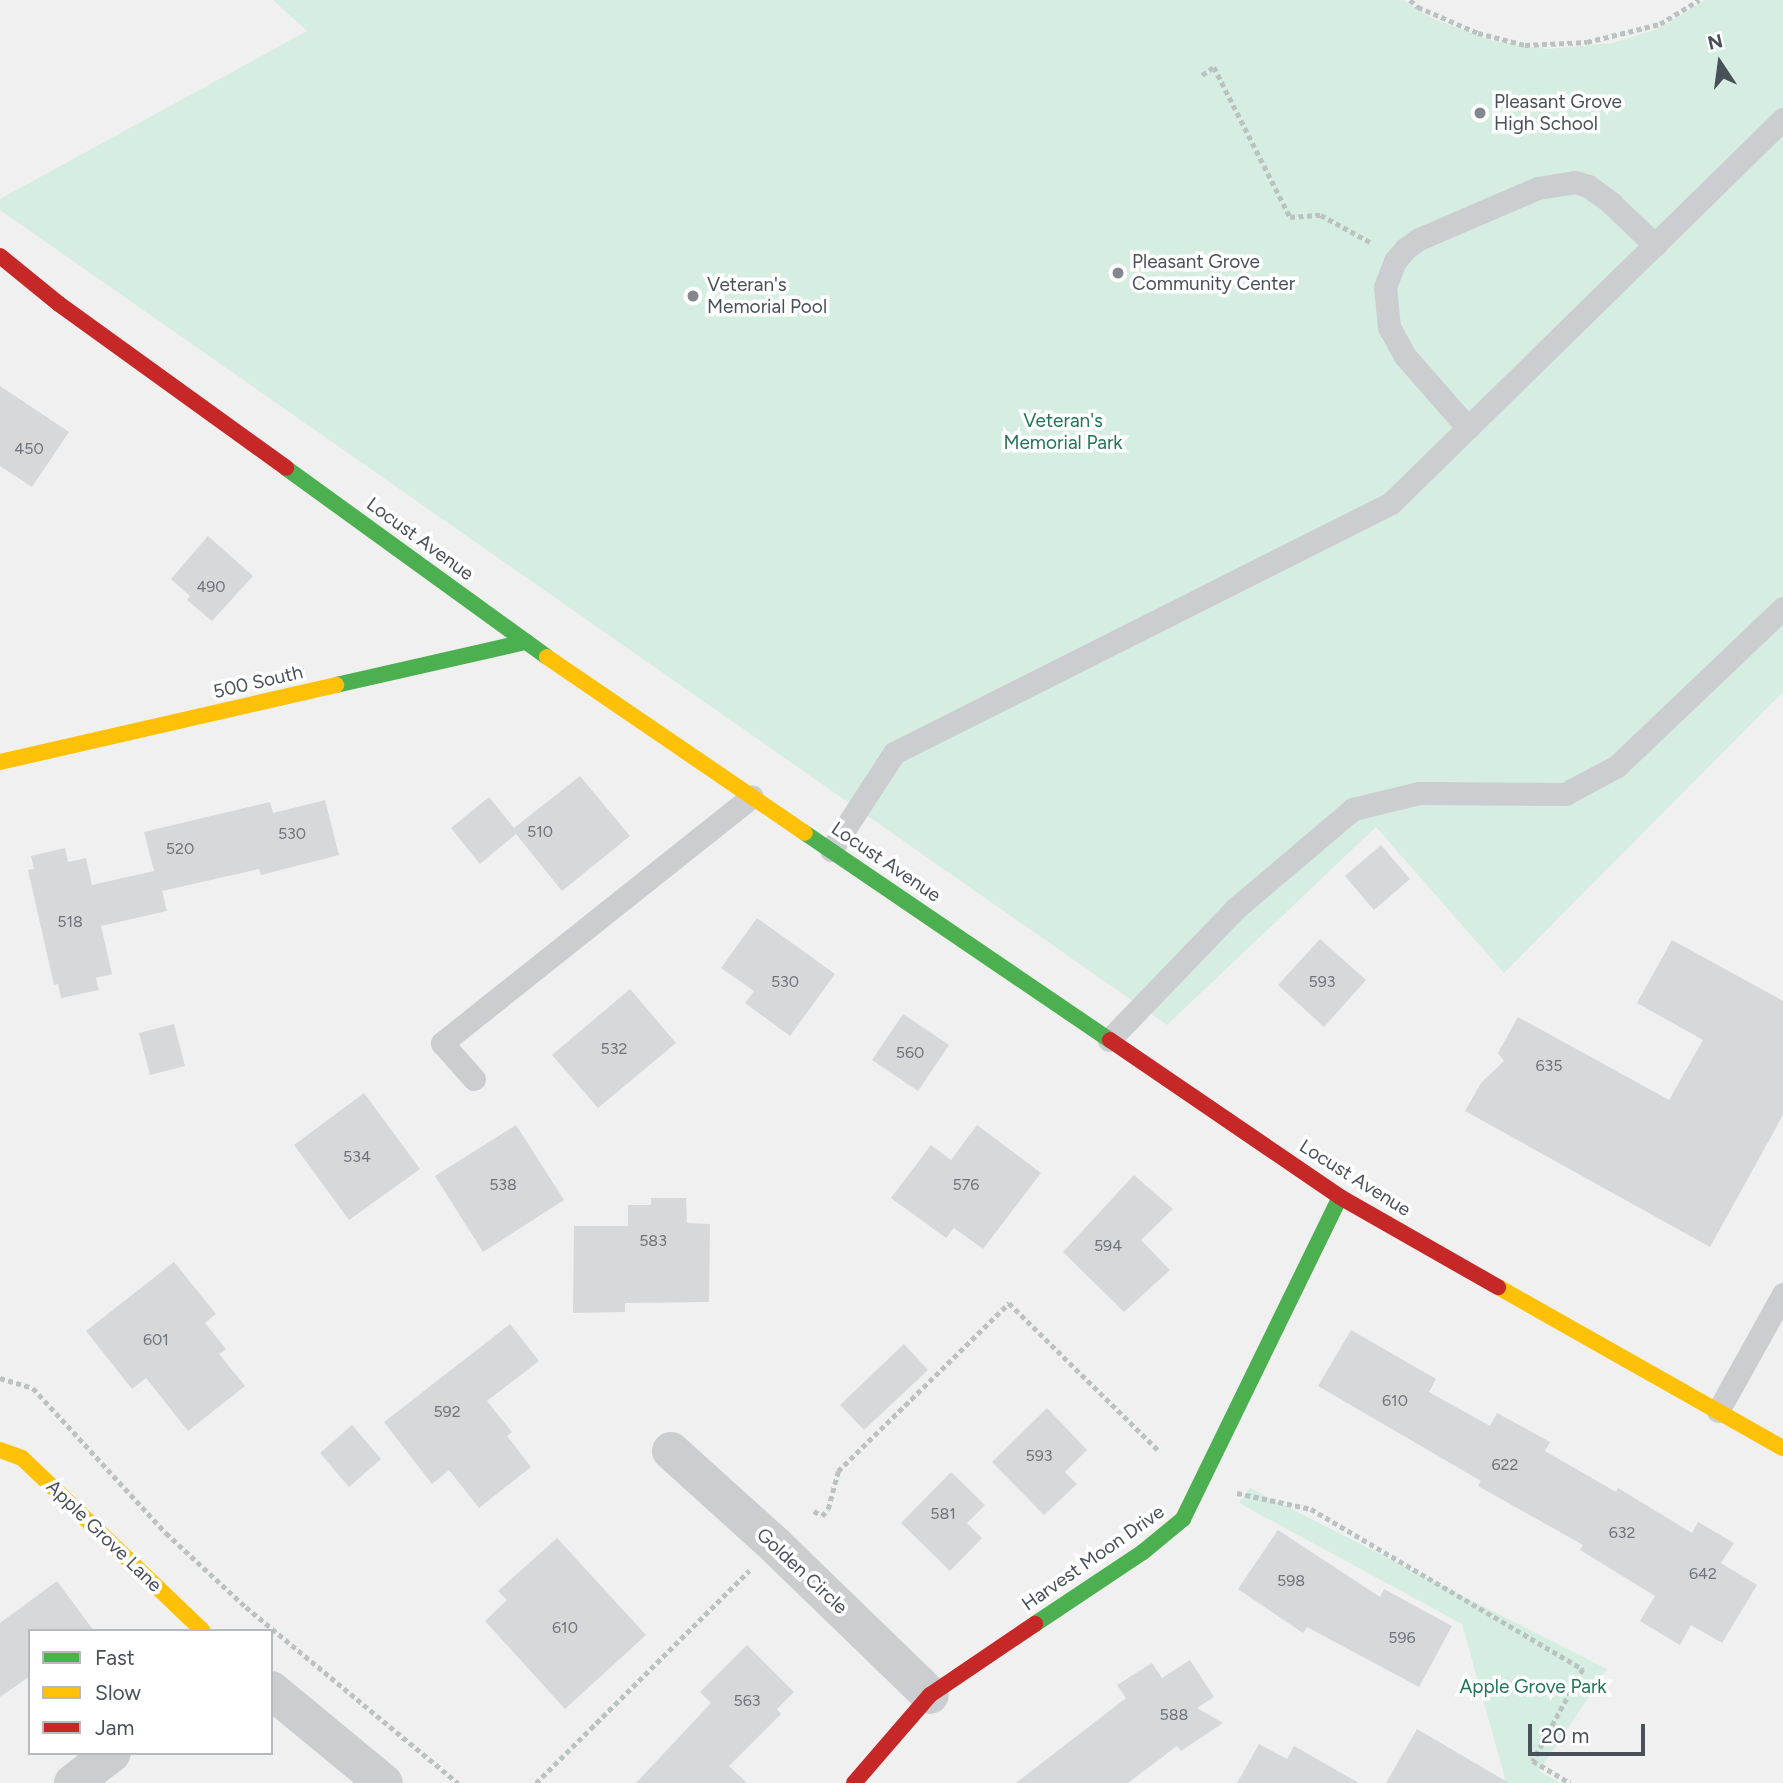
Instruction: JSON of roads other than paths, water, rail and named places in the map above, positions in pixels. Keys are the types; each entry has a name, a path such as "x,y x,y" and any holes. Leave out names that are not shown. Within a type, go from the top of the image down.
{"street":[{"name":"Locust Avenue","path":"0,256 59,304 526,642 1340,1197 1783,1448"},
{"name":"500 South","path":"0,762 526,642"},
{"name":"Harvest Moon Drive","path":"854,1783 930,1695 1143,1552 1183,1519 1340,1197"},
{"name":"Apple Grove Lane","path":"0,1450 22,1458 202,1629"},
{"name":"Golden Circle","path":"671,1451 776,1546 930,1695"},
{"path":"273,1692 384,1783"},
{"path":"73,1783 109,1755"}],"lane":[{"path":"831,850 894,753 1391,503 1783,119"},
{"path":"1468,428 1405,356 1389,327 1385,288 1395,261 1405,249 1419,239 1538,188 1575,182 1588,186 1611,203 1655,245"},
{"path":"1110,1040 1235,909 1353,809 1419,793 1565,794 1617,766 1783,608"},
{"path":"474,1079 442,1043 752,796"},
{"path":"1718,1410 1783,1294"}],"place":[{"name":"Pleasant Grove High School","path":"1480,113"},
{"name":"Pleasant Grove Community Center","path":"1118,273"},
{"name":"Veteran's Memorial Pool","path":"693,296"}],"park label":[{"name":"Veteran's Memorial Park","path":"1063,432"},
{"name":"Apple Grove Park","path":"1533,1687"}]}
